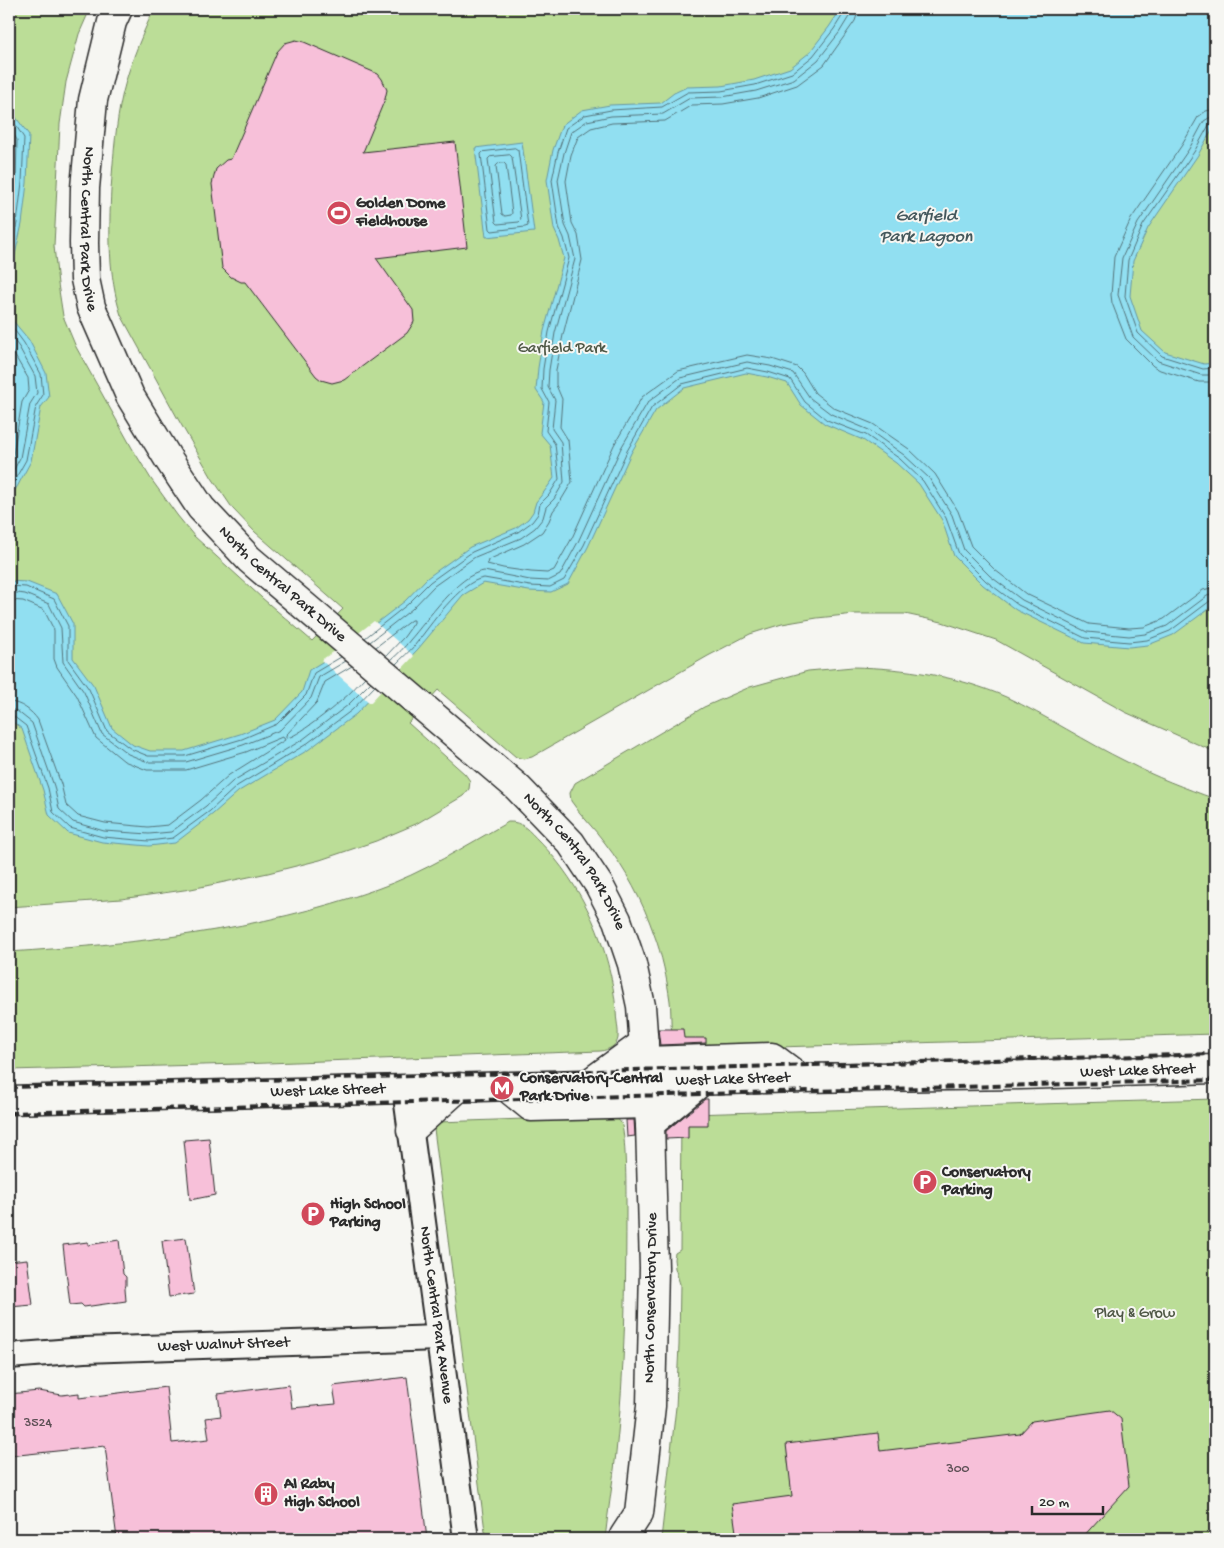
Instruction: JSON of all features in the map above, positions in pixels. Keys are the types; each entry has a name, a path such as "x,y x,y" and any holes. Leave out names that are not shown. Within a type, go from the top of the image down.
{"main road":[{"name":"North Central Park Drive","path":"118,9 112,22 93,100 85,188 85,279 91,307 130,396 201,508 249,559 517,788 571,843 599,885 617,920 632,964 641,1006 647,1083"},
{"path":"506,1086 531,1107 772,1057 800,1078"},
{"name":"West Lake Street","path":"9,1100 800,1078 1021,1075 1215,1069"},
{"path":"588,1084 702,1081"},
{"name":"North Conservatory Drive","path":"623,1539 639,1513 651,1396 654,1268 647,1083"},
{"path":"411,1130 459,1087"},
{"name":"North Conservatory Drive","path":"639,1513 647,1531 646,1539"}],"street":[{"name":"North Central Park Avenue","path":"405,1089 466,1539"},
{"name":"West Walnut Street","path":"9,1356 84,1350 439,1338"}],"green space":[{"name":"Garfield Park","path":"9,9 90,9 79,34 66,82 60,124 54,246 63,316 76,347 132,448 151,479 177,515 194,536 312,641 343,609 255,532 233,509 212,478 178,419 121,315 117,300 112,269 110,237 113,158 123,94 139,44 154,9 1215,9 1215,752 1125,712 996,640 942,622 905,614 855,614 817,618 782,624 750,634 532,757 524,759 516,757 438,690 408,723 465,774 470,781 469,789 463,796 416,824 376,841 320,860 191,889 121,899 9,907"},
{"path":"853,667 931,674 988,690 1021,704 1138,767 1170,782 1215,799 1215,1034 677,1050 673,1040 670,1001 664,967 645,910 613,853 571,801 570,793 575,783 704,707 750,687 808,671"},
{"path":"508,822 517,823 525,827 555,858 569,877 592,919 608,964 613,988 618,1035 616,1043 609,1049 601,1051 240,1064 9,1070 9,952 149,940 241,925 287,915 394,883 444,858"},
{"name":"Play & Grow","path":"1215,1099 1215,1539 661,1539 676,1407 679,1345 680,1284 674,1259 675,1253 680,1250 681,1115"},
{"path":"612,1116 621,1123 625,1149 625,1296 619,1422 605,1539 486,1539 435,1125 438,1122"}],"water":[{"name":"Garfield Park Lagoon","path":"841,9 1215,9 1215,124 1198,155 1148,228 1133,261 1130,296 1142,331 1165,352 1204,364 1215,363 1215,604 1173,635 1148,645 1129,647 1084,643 1016,610 983,585 954,556 942,520 919,484 896,463 863,440 825,424 801,405 787,383 746,373 684,388 656,410 631,453 588,547 568,584 551,592 529,591 483,583 463,595 418,649 356,714 308,750 239,791 175,843 149,846 102,842 68,833 49,815 43,790 22,729 9,719 9,581 27,582 57,594 73,624 73,658 94,686 112,728 133,745 150,751 184,751 240,734 275,720 302,692 309,670 340,651 405,601 427,578 470,547 516,528 528,519 533,512 536,502 554,478 550,445 540,433 544,402 536,390 544,331 564,258 554,229 547,180 553,150 562,125 582,110 610,105 661,103 674,93 687,87 721,86 754,80 790,68 809,53"},
{"path":"9,108 29,135 27,183 22,224 9,281"},
{"path":"522,142 534,232 486,237 475,148"},
{"path":"9,312 14,322 29,340 46,373 49,397 41,407 31,461 9,498"}],"pier":[{"path":"374,621 414,656 370,703 321,660"}],"building":[{"name":"Golden Dome Fieldhouse","path":"296,40 378,74 382,79 387,90 385,99 363,152 455,142 467,247 376,258 413,310 414,322 407,333 344,380 332,383 321,380 316,376 245,282 231,277 222,268 212,184 216,169 226,160 231,159 277,52 285,43"},
{"path":"658,1029 683,1029 684,1038 706,1038 706,1043 660,1045"},
{"path":"705,1099 708,1099 708,1125 688,1125 688,1138 666,1139 666,1131"},
{"path":"626,1120 634,1120 635,1136 627,1137"},
{"path":"209,1138 215,1195 190,1200 184,1140"},
{"path":"186,1238 194,1294 169,1297 162,1241"},
{"path":"119,1240 123,1274 126,1277 126,1301 84,1307 81,1304 70,1305 63,1245 88,1242 88,1245"},
{"path":"27,1259 33,1305 9,1307 9,1261"},
{"name":"Al Raby High School","path":"407,1377 427,1539 117,1539 105,1446 9,1456 9,1394 39,1391 62,1395 79,1393 79,1398 166,1387 172,1443 209,1439 206,1418 221,1416 218,1394 289,1385 292,1408 336,1404 333,1386"},
{"path":"1110,1410 1121,1419 1129,1486 1081,1539 737,1539 732,1504 792,1496 786,1444 878,1433 880,1451 1020,1434 1032,1421"}],"railway":[{"path":"9,1087 1215,1054"},
{"path":"9,1113 1215,1080"}],"place":[{"name":"Golden Dome Fieldhouse","path":"339,213"},
{"name":"Conservatory-Central Park Drive","path":"502,1088"},
{"name":"Conservatory Parking","path":"925,1182"},
{"name":"High School Parking","path":"313,1214"},
{"name":"Al Raby High School","path":"266,1494"}]}
